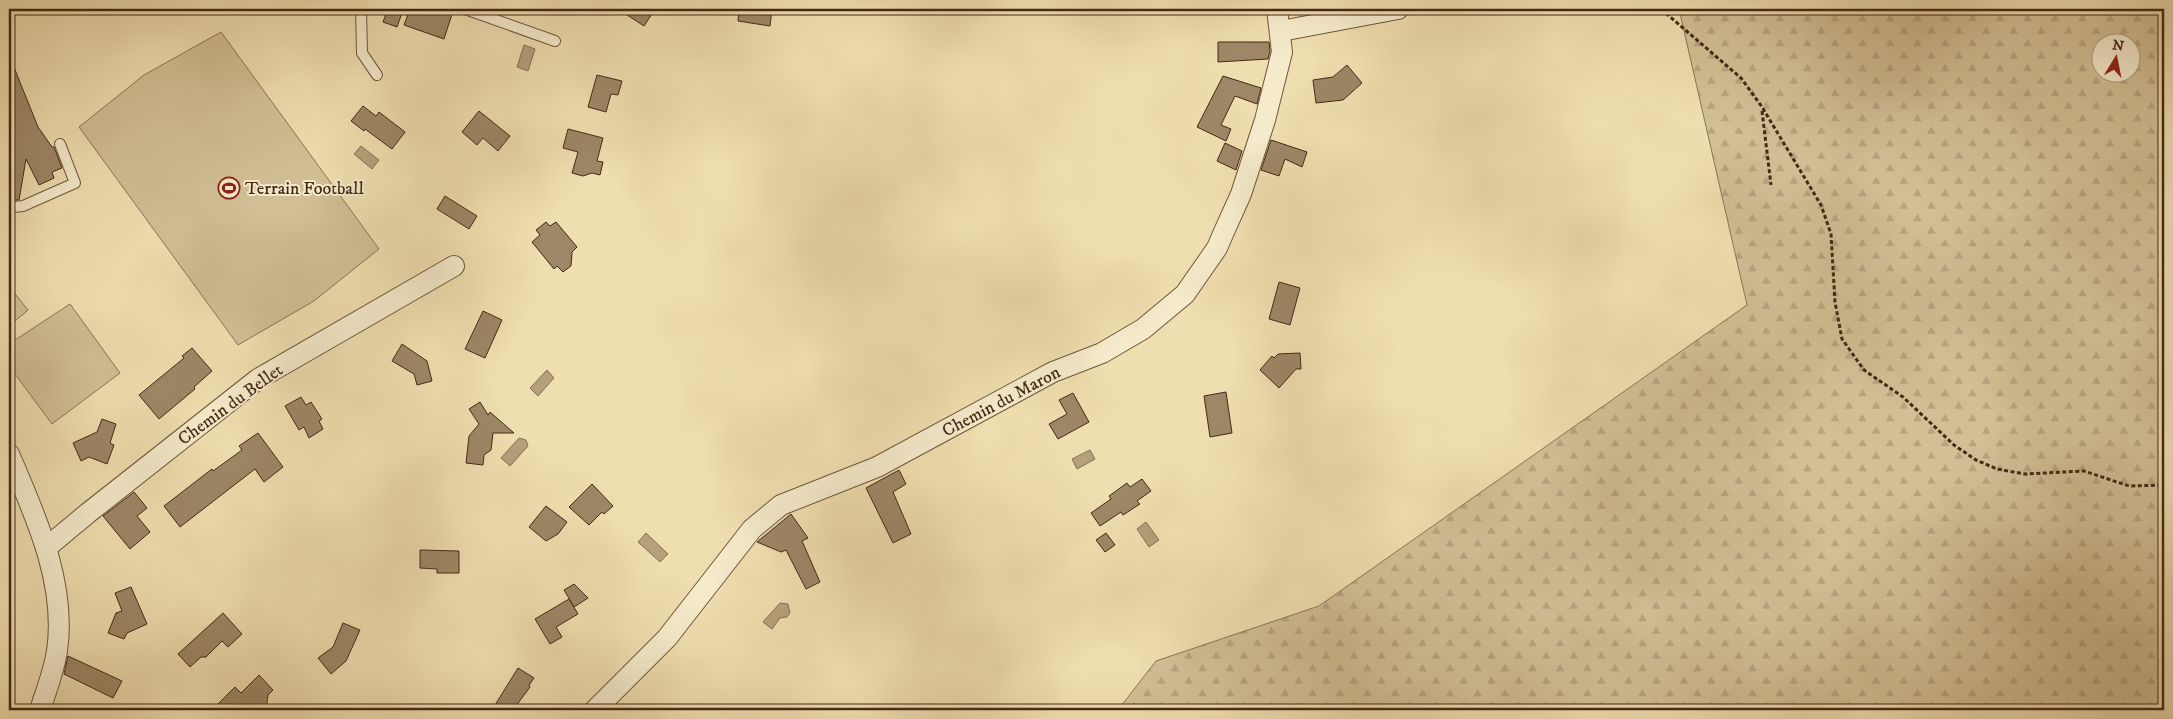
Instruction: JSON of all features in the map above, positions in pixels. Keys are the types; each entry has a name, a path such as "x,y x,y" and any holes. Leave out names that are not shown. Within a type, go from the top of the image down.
{"street":[{"name":"Chemin du Maron","path":"596,710 667,638 752,529 781,505 877,467 1021,388 1053,372 1102,353 1143,329 1185,294 1217,248 1241,194 1265,120 1282,52 1277,9"},
{"path":"1281,31 1398,9"},
{"name":"Chemin du Bellet","path":"46,548 258,379 454,266"},
{"path":"9,454 38,521 46,548 59,610 57,652 40,710"}],"lane":[{"path":"361,9 362,53 377,75"},
{"path":"465,9 555,41"},
{"path":"9,205 14,207 23,206 75,183 60,144"}],"path":[{"path":"1661,9 1742,78 1821,205 1831,234 1835,302 1842,339 1864,370 1902,397 1954,445 1976,460 1997,469 2025,474 2084,471 2129,486 2164,485"},
{"path":"1762,108 1772,186"}],"green space":[{"path":"1679,9 2164,9 2164,710 1118,710 1156,661 1319,606 1747,305"},
{"name":"Terrain Football","path":"221,32 379,249 314,301 238,345 79,127 144,75"},
{"path":"12,290 28,310 9,326 9,292"},
{"path":"70,304 120,373 52,424 9,366 9,344"}],"shaded area":[{"path":"524,45 535,49 528,71 517,67"},
{"path":"361,146 379,160 372,169 354,154"},
{"path":"547,370 554,378 538,396 530,388"},
{"path":"519,438 526,440 528,446 510,466 501,458"},
{"path":"1090,450 1095,459 1077,469 1072,459"},
{"path":"1146,522 1159,540 1149,547 1137,529"},
{"path":"646,533 668,554 660,562 638,542"},
{"path":"780,603 788,604 790,613 787,617 780,618 772,629 763,622"}],"building":[{"path":"388,9 402,13 397,27 383,22"},
{"path":"410,9 432,14 434,9 453,11 444,39 404,25"},
{"path":"618,9 655,9 644,26"},
{"path":"739,9 772,9 770,26 738,21"},
{"path":"1218,42 1269,42 1270,51 1268,59 1218,62"},
{"path":"9,55 38,127 52,147 54,147 62,168 52,172 54,178 39,185 26,159 19,200 9,198"},
{"path":"1347,65 1362,83 1343,100 1316,103 1313,80 1333,77"},
{"path":"597,75 622,81 618,95 611,94 606,112 588,107"},
{"path":"1223,76 1261,88 1257,104 1235,96 1221,125 1231,129 1226,141 1197,127"},
{"path":"363,106 376,116 379,112 405,132 392,149 351,121"},
{"path":"479,111 510,136 498,151 483,138 477,145 462,132"},
{"path":"568,129 603,138 597,161 603,162 600,175 592,173 583,176 572,173 578,152 563,148"},
{"path":"1271,140 1307,152 1302,167 1285,159 1279,176 1261,170"},
{"path":"1225,143 1242,151 1236,170 1217,161"},
{"path":"445,196 477,216 469,229 437,209"},
{"path":"546,222 550,226 556,222 577,247 572,252 571,266 563,272 557,266 554,269 532,242 540,235 536,230"},
{"path":"1279,282 1300,288 1290,325 1269,319"},
{"path":"483,311 502,320 485,358 465,349"},
{"path":"402,344 427,361 432,381 417,385 414,374 392,361"},
{"path":"192,348 212,371 194,387 195,389 159,419 139,395 184,358 182,356"},
{"path":"1300,353 1301,369 1296,369 1279,388 1260,370 1272,356 1274,358 1278,354"},
{"path":"1226,392 1232,433 1210,437 1204,396"},
{"path":"1073,393 1089,422 1058,439 1049,424 1067,414 1059,400"},
{"path":"301,397 306,405 311,402 322,419 319,421 323,429 309,438 304,427 299,430 285,406"},
{"path":"480,402 488,415 490,412 514,433 493,433 491,450 484,455 483,465 466,463 469,436 479,424 469,409"},
{"path":"102,419 116,424 110,443 114,445 107,464 89,457 81,461 73,443 97,432"},
{"path":"258,433 283,467 264,482 255,469 180,527 164,506 212,469 213,471 242,450 239,446"},
{"path":"899,470 906,484 893,492 911,534 893,543 866,488"},
{"path":"1142,479 1151,491 1137,501 1140,504 1123,515 1121,512 1100,526 1091,513 1111,499 1109,496 1127,483 1130,487"},
{"path":"592,484 613,506 604,514 602,512 589,525 569,507"},
{"path":"134,492 147,508 137,516 150,532 130,549 103,516"},
{"path":"546,506 567,522 558,534 546,541 529,527"},
{"path":"791,514 808,538 802,541 820,582 806,589 786,550 781,552 757,542"},
{"path":"1106,533 1115,545 1105,552 1096,540"},
{"path":"420,550 459,551 459,573 437,573 437,569 420,568"},
{"path":"574,584 588,598 574,607 564,590"},
{"path":"131,587 147,624 127,633 124,639 108,633 116,613 122,611 115,593"},
{"path":"569,599 578,614 556,627 562,637 550,644 535,619"},
{"path":"223,613 242,634 228,647 222,641 206,657 201,657 190,667 178,654"},
{"path":"343,623 360,630 346,661 331,674 318,658 333,647"},
{"path":"68,656 122,681 113,698 64,674"},
{"path":"518,668 534,678 529,685 530,687 513,710 492,710"},
{"path":"259,675 273,690 268,695 266,710 212,710 235,687 241,693"}],"place":[{"name":"Terrain Football","path":"229,188"}]}
